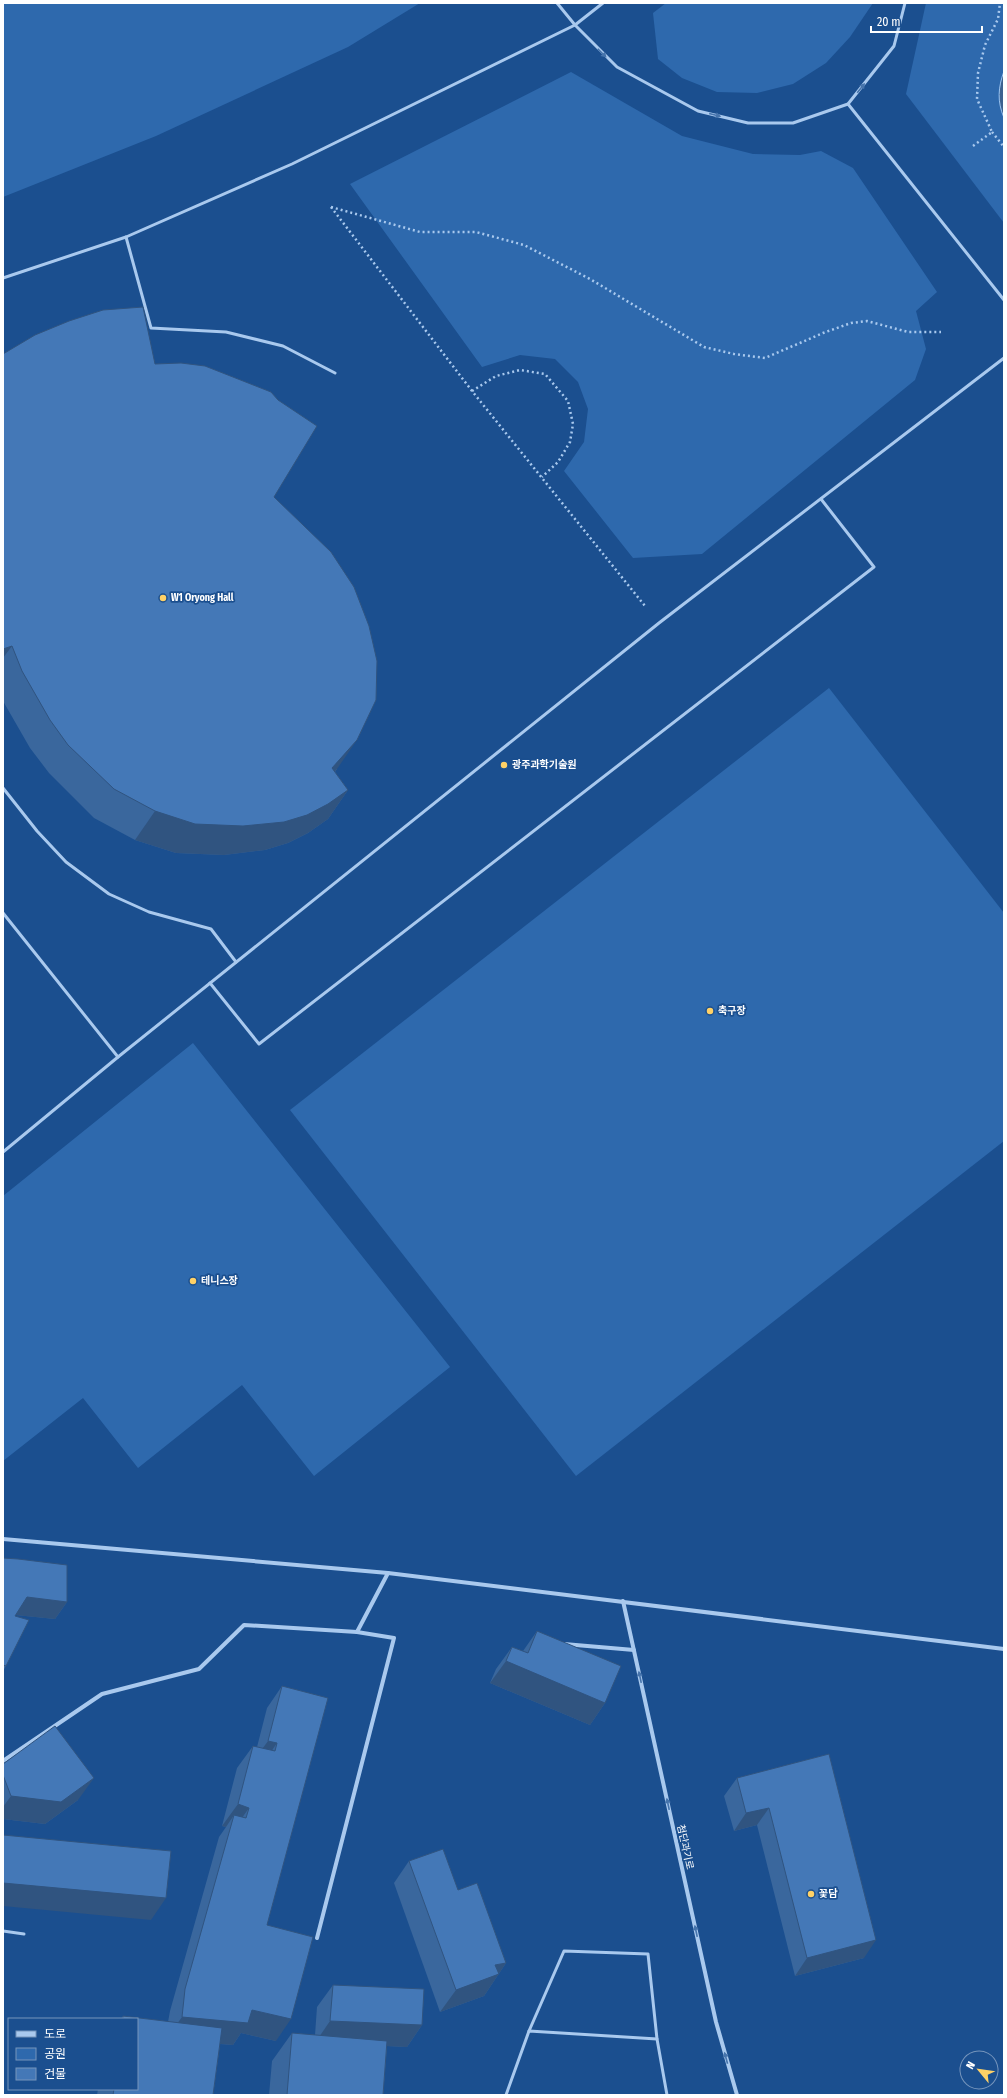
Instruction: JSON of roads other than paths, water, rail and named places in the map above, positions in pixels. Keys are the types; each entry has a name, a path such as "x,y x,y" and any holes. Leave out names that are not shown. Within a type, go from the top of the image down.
{"street":[{"path":"3,1539 388,1573 1004,1649"},
{"path":"356,1632 388,1573"},
{"name":"첨단과기로","path":"623,1601 716,2022 737,2095"},
{"path":"3,1761 102,1694 199,1669 244,1625 356,1632 394,1638 317,1938"},
{"path":"557,1643 634,1650"}],"lane":[{"path":"557,3 575,25 617,67 698,111 748,123 793,123 848,104 894,46 905,3"},
{"path":"3,278 126,237 292,164 575,25 603,3"},
{"path":"848,104 1004,300"},
{"path":"126,237 151,328 226,332 283,346 335,373"},
{"path":"3,1152 118,1057 659,623 1004,358"},
{"path":"210,983 259,1044 874,567 821,499"},
{"path":"3,788 37,831 66,862 109,894 149,912 211,929 236,962"},
{"path":"3,913 118,1057"},
{"path":"3,1931 24,1934"},
{"path":"506,2095 529,2031 564,1951 648,1954 657,2039 667,2095"},
{"path":"529,2031 657,2039"}],"place":[{"name":"W1 Oryong Hall","path":"163,598"},
{"name":"광주과학기술원","path":"504,765"},
{"name":"축구장","path":"710,1011"},
{"name":"테니스장","path":"193,1281"},
{"name":"꽃담","path":"811,1894"}]}
